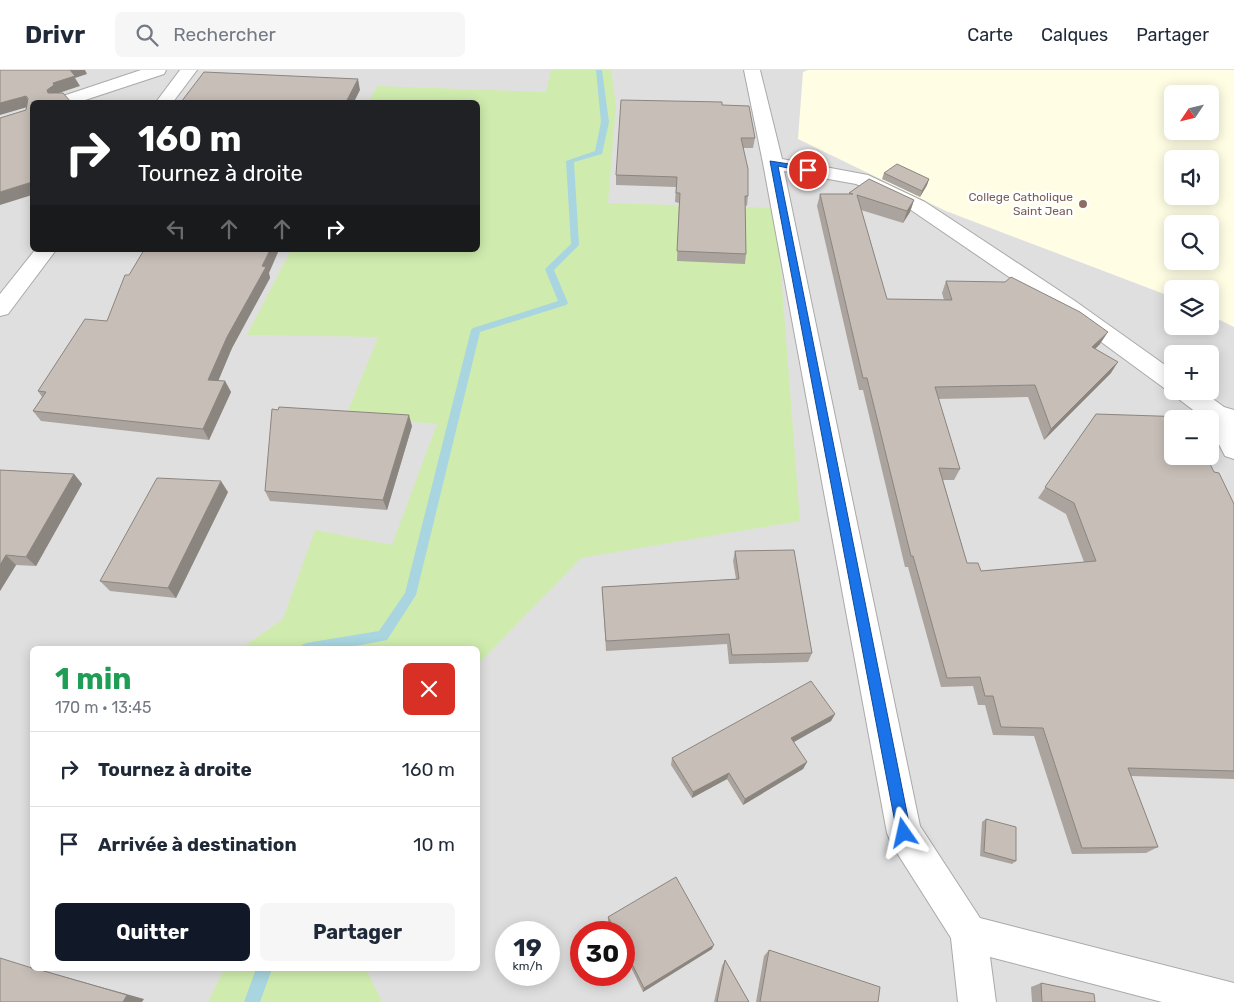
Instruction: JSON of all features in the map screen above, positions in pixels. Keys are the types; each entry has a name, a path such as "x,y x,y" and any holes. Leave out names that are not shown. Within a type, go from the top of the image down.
{"street":[{"path":"67,100 119,76 158,70"},
{"path":"166,100 189,70"},
{"path":"752,70 773,163 904,833 970,933 977,1002"},
{"path":"773,163 861,179 918,206 1067,306 1164,376"},
{"path":"0,308 44,252"},
{"path":"1199,400 1225,417 1234,449"},
{"path":"970,933 1234,1002"}],"shaded area":[{"path":"0,70 1234,70 1234,1002 0,1002"},
{"name":"College Catholique Saint Jean","path":"808,70 1234,70 1234,327 1219,320 1219,280 1164,280 1164,294 946,211 798,139 803,72"}],"green space":[{"path":"551,70 611,70 616,105 608,203 776,208 800,521 581,558 480,662 480,646 244,646 283,619 315,530 392,545 437,424 346,416 378,337 247,335 290,252 480,252 480,100 369,100 377,86 546,92"},
{"path":"223,971 367,971 382,1002 208,1002"}],"building":[{"path":"0,70 70,70 75,76 53,83 54,85 47,90 48,93 63,93 69,100 30,100 30,183 0,192 0,118 26,110 28,98 26,96 0,103"},
{"path":"204,72 358,79 347,100 183,100"},
{"path":"621,100 722,102 722,105 749,106 755,138 741,138 748,169 748,196 745,196 746,254 677,251 680,193 676,193 677,177 616,175"},
{"path":"897,164 929,179 922,191 884,173"},
{"path":"869,179 914,200 907,211 857,195 887,299 952,300 946,281 1005,282 1011,277 1080,312 1108,332 1092,347 1118,362 1051,429 1035,385 935,387 960,469 939,468 967,563 978,563 981,571 1096,561 1074,503 1045,487 1096,414 1164,416 1164,465 1210,465 1214,472 1219,473 1234,504 1234,771 1128,768 1158,847 1082,848 1043,728 1001,727 993,696 985,696 980,677 947,678 913,556 911,556 867,378 863,378 820,194 853,194 849,193"},
{"path":"143,252 269,252 262,266 266,267 227,337 208,380 225,381 203,429 33,411 46,392 38,391 85,319 107,321 125,275 129,275"},
{"path":"279,407 409,415 383,500 265,491 272,409 278,410"},
{"path":"0,470 74,474 26,557 6,555 0,565"},
{"path":"157,478 221,481 168,588 100,581"},
{"path":"794,550 812,653 732,655 729,634 606,641 602,587 739,579 735,551"},
{"path":"811,681 835,714 791,738 807,762 745,799 729,773 693,792 672,758"},
{"path":"986,819 1016,827 1016,861 984,852"},
{"path":"676,877 714,945 644,988 635,970 635,921 610,921 608,917"},
{"path":"769,950 880,987 878,1002 760,1002"},
{"path":"0,958 30,967 30,971 44,971 127,995 123,1002 0,1002"},
{"path":"725,960 749,1002 717,1002"},
{"path":"1041,983 1094,994 1095,1002 1042,1002"}],"waterway":[{"path":"324,646 383,636 410,595 476,330 563,303 549,269 575,245 570,161 599,152 605,122 599,70"},
{"path":"252,1002 263,971"}],"place":[{"name":"College Catholique Saint Jean","path":"1083,204"}],"route":[{"path":"808,170 773,163 904,833"}]}
